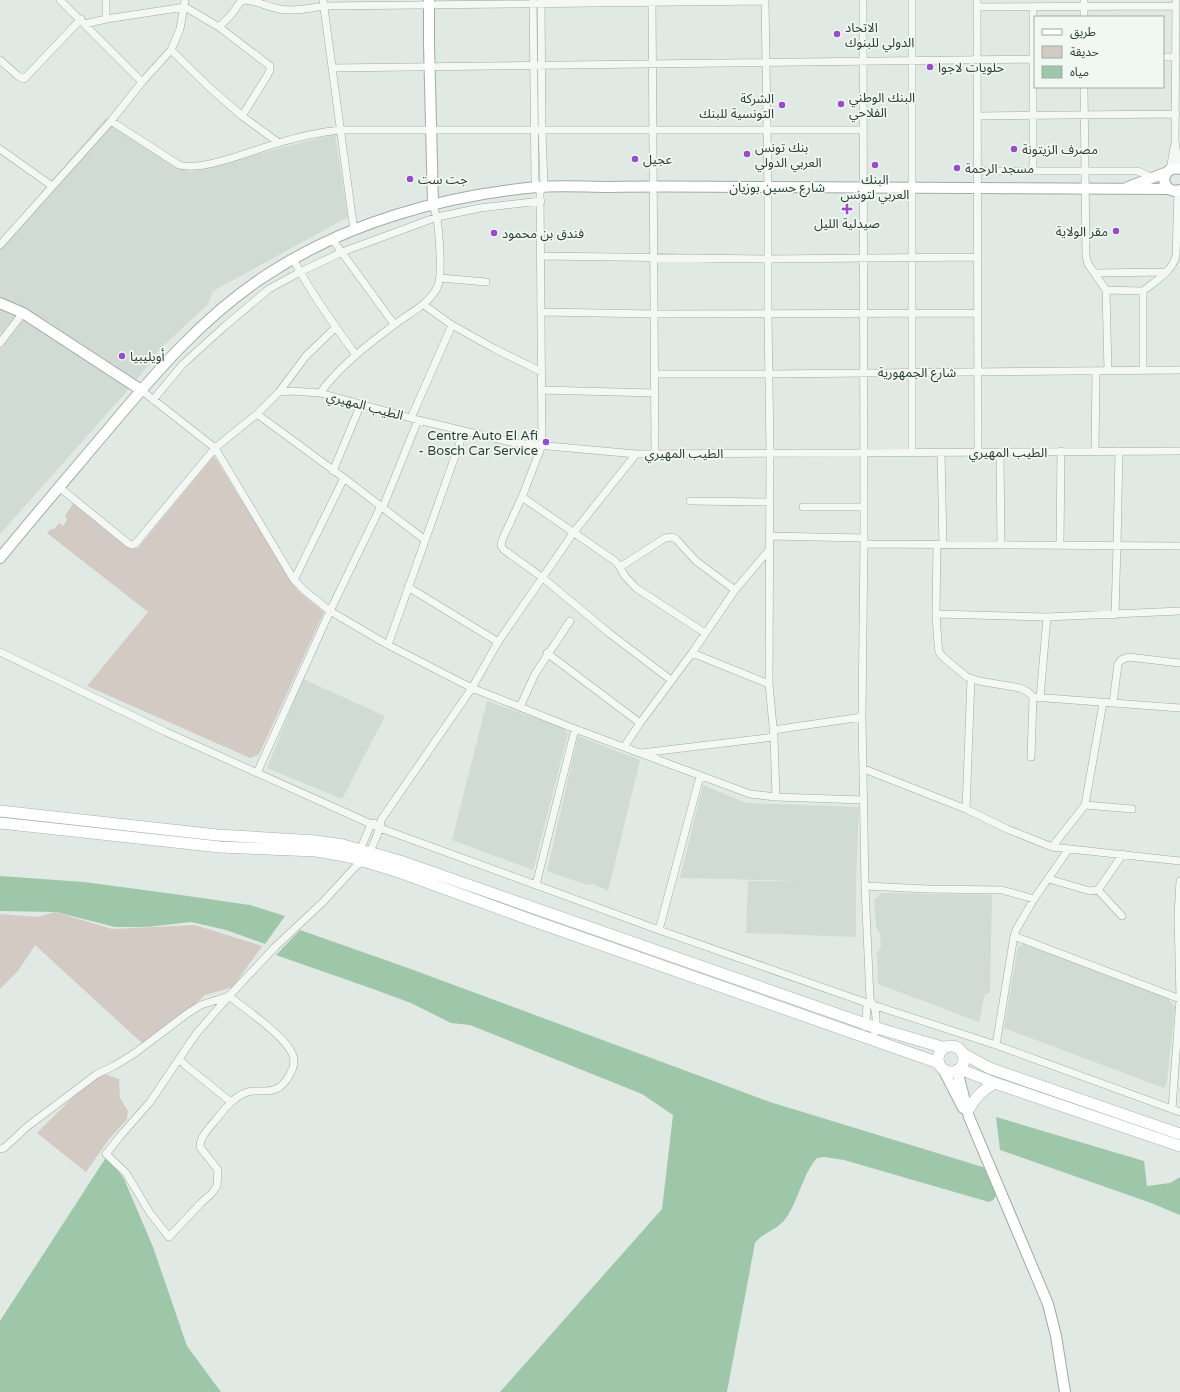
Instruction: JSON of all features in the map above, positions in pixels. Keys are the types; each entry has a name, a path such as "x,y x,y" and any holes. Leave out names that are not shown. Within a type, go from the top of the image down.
{"main road":[{"path":"429,2 430,130 433,204"},
{"path":"1174,170 1164,182 1176,190"},
{"name":"شارع حسين بوزيان","path":"1122,189 1174,170"},
{"name":"شارع حسين بوزيان","path":"0,558 141,390 201,327 250,287 293,259 332,239 391,217 433,204 480,194 540,189 654,186 1085,188 1176,190"},
{"path":"0,303 23,314 141,390"},
{"path":"0,811 217,835 316,840 343,845 361,857 399,872 528,919 867,1037 941,1066 947,1071 958,1069 1180,1146"},
{"path":"0,823 220,847 334,853 361,857 458,881 871,1026 945,1048 955,1047 962,1053 989,1068 1180,1134"},
{"path":"945,1048 939,1054 941,1066 965,1111 969,1114"},
{"path":"962,1053 963,1062 958,1069 969,1114 1048,1304 1056,1336 1065,1392"},
{"path":"969,1114 978,1094 986,1087 995,1083"}],"street":[{"path":"60,0 142,82"},
{"path":"106,0 106,19"},
{"path":"219,27 231,15 241,1 245,0 252,0 281,10 306,9 324,3 764,0 768,187 770,453 769,684 776,797"},
{"path":"863,0 864,541 862,717 868,1001 871,1026 867,1037"},
{"path":"912,0 912,452"},
{"path":"652,1 655,454"},
{"path":"533,2 535,180 540,189"},
{"path":"541,2 542,130 540,189 542,445 522,497 502,540 501,546 504,550 543,578 609,633 671,680"},
{"path":"0,60 20,78 24,79 83,22 106,19 185,3 219,27 271,68 242,116"},
{"path":"1,241 111,121 142,82 171,50 180,29 185,3"},
{"path":"324,3 354,230"},
{"path":"978,452 977,3 1033,6 1084,3 1176,3 1178,35 1176,57 1174,170"},
{"path":"1084,3 1084,16"},
{"path":"1033,6 1033,171"},
{"path":"171,50 210,88 242,116 279,143"},
{"path":"1164,57 1176,57"},
{"path":"332,68 1034,59"},
{"path":"1084,88 1086,256 1088,264 1106,290 1108,371"},
{"path":"978,116 1176,114"},
{"path":"111,121 179,165 189,167 207,165 279,143 325,132 341,130 863,130"},
{"path":"0,149 52,186"},
{"path":"978,171 1138,171 1153,178"},
{"path":"1106,290 1143,291 1166,272 1175,262 1179,203 1176,190"},
{"path":"153,400 183,364 225,326 269,289 300,272 342,252 437,217 480,208 541,202"},
{"path":"320,393 328,382 356,354 394,324 424,305 438,287 440,278 437,217 433,204"},
{"path":"332,239 394,324"},
{"path":"541,256 768,259 978,257"},
{"path":"293,259 335,328 356,354"},
{"path":"1095,273 1166,272"},
{"path":"440,278 486,282"},
{"path":"1143,291 1143,370"},
{"path":"424,305 452,325 495,349 542,372"},
{"path":"542,312 655,314 978,313"},
{"path":"0,343 23,314"},
{"path":"257,773 330,611 382,507 452,325"},
{"path":"59,487 129,544 134,544 216,448 257,414 279,392 306,356 335,328"},
{"name":"شارع الجمهورية","path":"655,374 1180,370"},
{"path":"1095,451 1096,371"},
{"path":"141,390 216,448 294,580 330,611 388,645 472,688 575,729 750,794 776,797 863,800"},
{"path":"542,390 655,393"},
{"name":"الطيب المهيري","path":"279,392 320,393 415,419 515,443 636,454 1180,451"},
{"path":"333,471 361,404"},
{"path":"257,414 425,540"},
{"path":"388,645 464,431"},
{"path":"1115,615 1119,451"},
{"path":"941,452 940,545 936,614 939,652 944,658 971,679 1020,688 1036,697 1180,708"},
{"path":"1000,452 1001,545"},
{"path":"1060,545 1061,452"},
{"path":"229,996 285,1043 294,1057 292,1070 283,1085 275,1090 244,1093 231,1102 206,1132 200,1143 201,1150 218,1170 217,1186 212,1193 169,1236 150,1214 126,1173 106,1154 150,1102 196,1034 229,996 275,947 324,902 361,857 380,828 382,820 472,688 498,642 574,532 636,454"},
{"path":"294,580 344,478"},
{"path":"522,497 611,559 620,567 624,575 636,588 705,633"},
{"path":"690,501 770,502"},
{"path":"804,507 864,507"},
{"path":"769,536 940,545 1180,546"},
{"path":"620,567 665,538 672,537 676,539 696,561 735,590"},
{"path":"624,747 692,653 735,590 769,550"},
{"path":"408,587 498,642"},
{"path":"936,614 1047,617 1180,611"},
{"path":"1031,757 1036,697 1047,617"},
{"path":"520,707 531,680 547,653 570,621"},
{"path":"0,651 158,729 380,828 660,930 868,1001 874,1006 996,1045 1180,1112"},
{"path":"547,653 640,723"},
{"path":"692,653 769,684"},
{"path":"1113,703 1118,664 1120,660 1128,657 1180,663"},
{"path":"966,809 971,679"},
{"path":"1052,847 1085,805 1104,703"},
{"path":"640,753 773,733 862,717"},
{"path":"536,885 575,729"},
{"path":"864,768 966,809 1007,829 1052,847 1068,850 1123,854 1180,861"},
{"path":"660,930 700,776"},
{"path":"1085,805 1132,810"},
{"path":"371,824 382,820"},
{"path":"361,857 371,824"},
{"path":"996,1045 1016,930 1034,899 1068,850"},
{"path":"1049,879 1090,891 1098,890 1123,854"},
{"path":"1172,1109 1180,999 1180,882"},
{"path":"866,886 1002,890 1034,899"},
{"path":"1098,890 1122,916"},
{"path":"1014,936 1180,999"},
{"path":"0,1149 4,1148 28,1126 97,1074 114,1066 135,1053 188,1013 201,1005 229,996"},
{"path":"867,1037 871,1026 874,1006"},
{"path":"180,1059 185,1065 231,1102"}],"shaded area":[{"path":"106,118 189,172 335,134 348,217 213,291 208,304 160,349 136,381 0,534 0,240"},
{"path":"303,679 385,716 342,799 267,768"},
{"path":"487,701 563,728 568,734 533,870 452,840"},
{"path":"578,736 640,760 608,891 594,884 587,885 547,871"},
{"path":"703,785 746,803 859,807 856,883 856,937 746,933 748,881 801,881 680,878"},
{"path":"881,893 992,895 990,993 985,994 979,1022 878,984 877,953 881,946 880,934 876,927 874,900"},
{"path":"1023,944 1168,998 1175,1007 1167,1082 1164,1088 1004,1028 1018,947"}],"green space":[{"path":"214,456 298,591 324,612 261,750 258,755 250,758 87,686 148,612 47,533 51,529 54,529 59,523 63,526 67,520 65,516 74,502 131,549 138,548"},
{"path":"55,912 112,929 195,925 262,946 233,987 205,995 190,1009 144,1045 35,945 18,971 0,989 0,914 37,917"},
{"path":"101,1073 119,1079 120,1098 128,1111 127,1119 109,1139 86,1172 37,1133 82,1088"}],"water":[{"path":"0,876 84,882 174,894 250,905 285,916 265,944 226,930 191,922 147,927 115,927 56,912 0,911"},
{"path":"300,930 408,968 770,1102 986,1168 996,1194 995,1197 989,1202 844,1160 824,1157 817,1158 808,1172 786,1218 779,1225 758,1239 755,1243 727,1392 500,1392 662,1209 673,1115 642,1094 470,1025 451,1023 411,1003 276,955"},
{"path":"996,1117 1144,1161 1147,1186 1170,1183 1180,1177 1180,1215 1151,1203 1000,1150"},
{"path":"105,1159 111,1161 124,1179 153,1247 187,1346 221,1392 0,1392 0,1321"}],"place":[{"name":"الاتحاد الدولي للبنوك","path":"837,34"},
{"name":"حلويات لاجوا","path":"930,67"},
{"name":"البنك الوطني الفلاحي","path":"841,104"},
{"name":"الشركة التونسية للبنك","path":"782,105"},
{"name":"مصرف الزيتونة","path":"1014,149"},
{"name":"بنك تونس العربي الدولي","path":"747,154"},
{"name":"عجيل","path":"635,159"},
{"name":"البنك العربي لتونس","path":"875,165"},
{"name":"مسجد الرحمة","path":"957,168"},
{"name":"جت ست","path":"410,179"},
{"name":"صيدلية الليل","path":"847,209"},
{"name":"مقر الولاية","path":"1116,231"},
{"name":"فندق بن محمود","path":"494,233"},
{"name":"أويليبيا","path":"122,356"},
{"name":"Centre Auto El Afi - Bosch Car Service","path":"546,442"}]}
